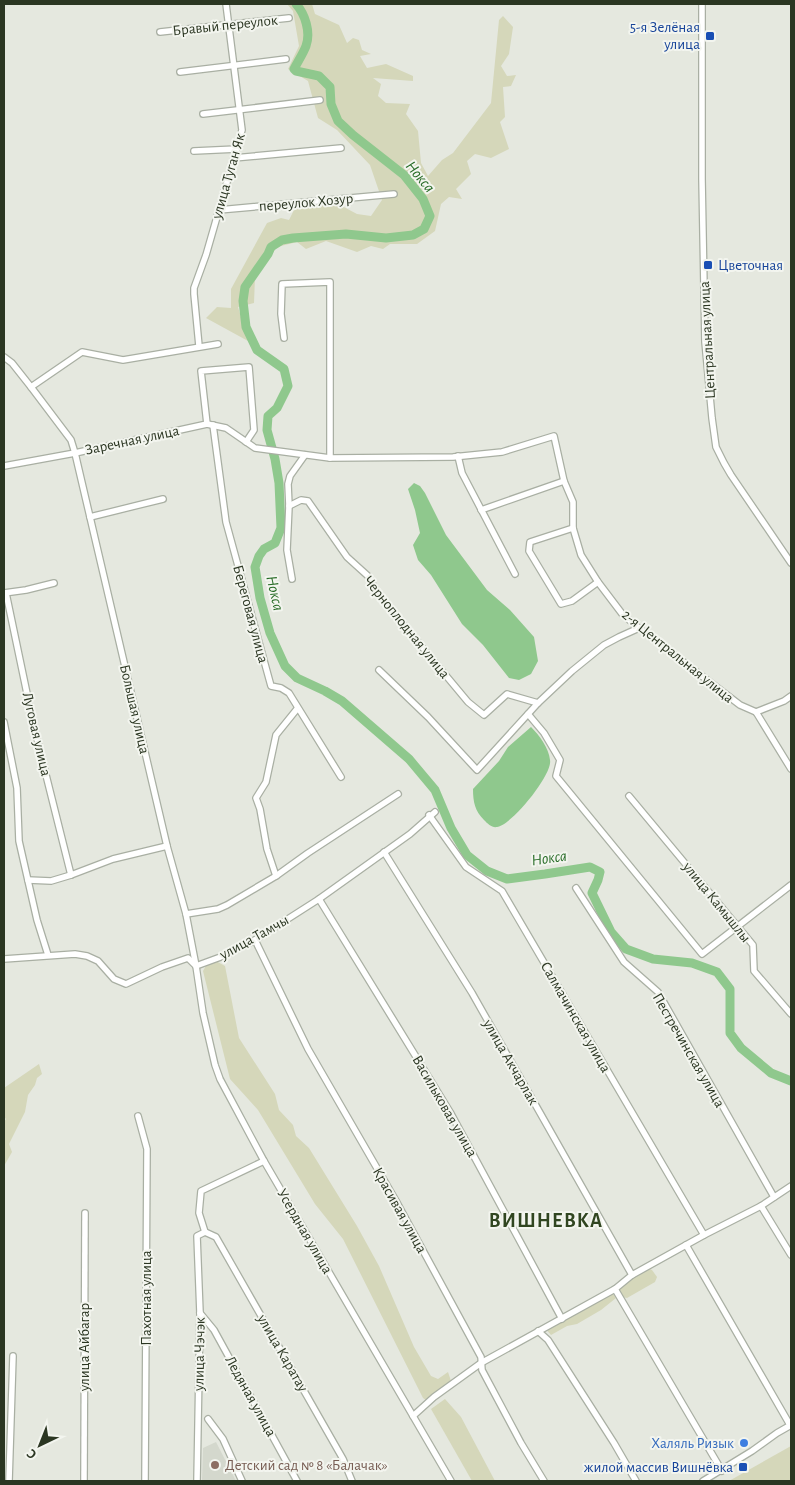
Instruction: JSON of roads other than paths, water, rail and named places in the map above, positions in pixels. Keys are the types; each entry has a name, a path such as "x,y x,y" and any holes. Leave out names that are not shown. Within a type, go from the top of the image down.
{"street":[{"name":"улица Туган Як","path":"199,346 194,288 242,130 226,4"},
{"name":"Центральная улица","path":"702,4 704,324 706,362 716,447 724,463 791,563"},
{"name":"Бравый переулок","path":"160,32 289,18"},
{"path":"180,72 286,59"},
{"path":"203,114 320,100"},
{"path":"234,158 340,148"},
{"path":"194,151 237,149"},
{"name":"переулок Хозур","path":"219,210 394,194"},
{"path":"284,338 281,314 282,284 330,282 330,458"},
{"path":"31,387 82,352 123,360 218,344"},
{"name":"Большая улица","path":"4,357 12,363 71,440 167,846 186,914 196,966"},
{"name":"Береговая улица","path":"246,442 254,430 249,367 201,371 226,522 271,686 281,688 289,693 340,777"},
{"path":"210,424 226,428 246,442"},
{"name":"Заречная улица","path":"4,466 210,424"},
{"name":"2-я Центральная улица","path":"246,442 255,448 330,458 428,458 502,452 554,436 564,481 573,502 573,528 581,555 598,582 623,615 740,706 756,712"},
{"path":"292,579 287,550 288,484 290,476 304,455"},
{"path":"458,456 462,473 515,574"},
{"path":"481,510 564,481"},
{"path":"90,517 163,499"},
{"name":"Черноплодная улица","path":"289,506 302,500 308,501 347,558 368,576 378,594 468,702 484,715 507,694 538,704"},
{"path":"573,528 530,542 529,550 561,604 572,601 598,582"},
{"path":"5,593 54,583"},
{"name":"Луговая улица","path":"5,593 34,727 71,875"},
{"path":"379,670 428,717 477,770 528,714 572,671 604,645 619,636 639,628"},
{"path":"791,696 784,701 756,712 791,769"},
{"path":"276,876 267,849 260,809 256,798 266,782 276,735 297,708"},
{"path":"528,714 544,733 560,760 556,776 702,954 791,886"},
{"name":"Луговая улица","path":"4,722 17,788 19,841 37,920 48,955"},
{"path":"186,914 218,909 276,876 308,852 398,794"},
{"name":"улица Камышлы","path":"630,796 753,945 754,971 791,1014"},
{"name":"улица Тамчы","path":"4,959 74,954 87,956 98,961 114,979 126,984 162,967 188,958 196,966 226,955 255,940 319,899 410,834 432,814"},
{"name":"Салмачинская улица","path":"432,814 466,867 502,891 704,1235"},
{"path":"28,880 51,881 112,859 167,846"},
{"name":"улица Акчарлак","path":"384,852 472,993 632,1275"},
{"name":"Пестречинская улица","path":"576,888 624,962 658,992 774,1197"},
{"name":"Васильковая улица","path":"319,899 450,1112 562,1319"},
{"name":"Красивая улица","path":"255,940 308,1050 396,1201 481,1357 482,1370 521,1443 544,1481"},
{"name":"Усердная улица","path":"196,966 203,1013 220,1079 264,1161 451,1481"},
{"name":"Пахотная улица","path":"138,1116 147,1149 145,1481"},
{"path":"205,1232 199,1213 200,1191 264,1161"},
{"path":"413,1416 434,1397 481,1363 615,1289 632,1275 761,1206 791,1186"},
{"path":"761,1206 791,1255"},
{"name":"улица Айбагар","path":"84,1481 85,1213"},
{"name":"улица Чэчэк","path":"197,1481 200,1313 197,1236 205,1232"},
{"name":"улица Каратау","path":"205,1232 216,1237 344,1459 352,1481"},
{"path":"686,1245 791,1425 703,1481"},
{"path":"615,1289 722,1470"},
{"name":"Ледяная улица","path":"200,1313 214,1330 297,1481"},
{"path":"538,1331 548,1340 636,1481"},
{"path":"9,1481 13,1356"},
{"path":"208,1419 223,1439 242,1481"}],"waterway":[{"name":"Нокса","path":"296,4 304,18 308,35 306,46 294,69 319,76 330,87 331,104 338,121 404,175 423,199 430,216 424,229 413,235 386,238 346,234 282,240 271,247 245,287 243,301 246,327 257,350 284,369 288,386 277,408 268,416 267,430 279,483 281,528 275,543 264,549 255,567 260,598 270,633 285,666 297,678 342,701 409,759 435,790 451,828 467,855 487,871 507,879 590,867 600,872 592,893 611,932 626,949 653,959 692,963 717,972 730,989 730,1033 741,1048 771,1073 791,1081"}],"place":[{"name":"5-я Зелёная улица","path":"710,36"},
{"name":"Цветочная","path":"708,265"},
{"name":"Халяль Ризык","path":"744,1443"},
{"name":"Детский сад № 8 «Балачак»","path":"215,1465"},
{"name":"жилой массив Вишнёвка","path":"743,1467"}],"district":[{"name":"ВИШНЕВКА","path":"546,1220"}]}
